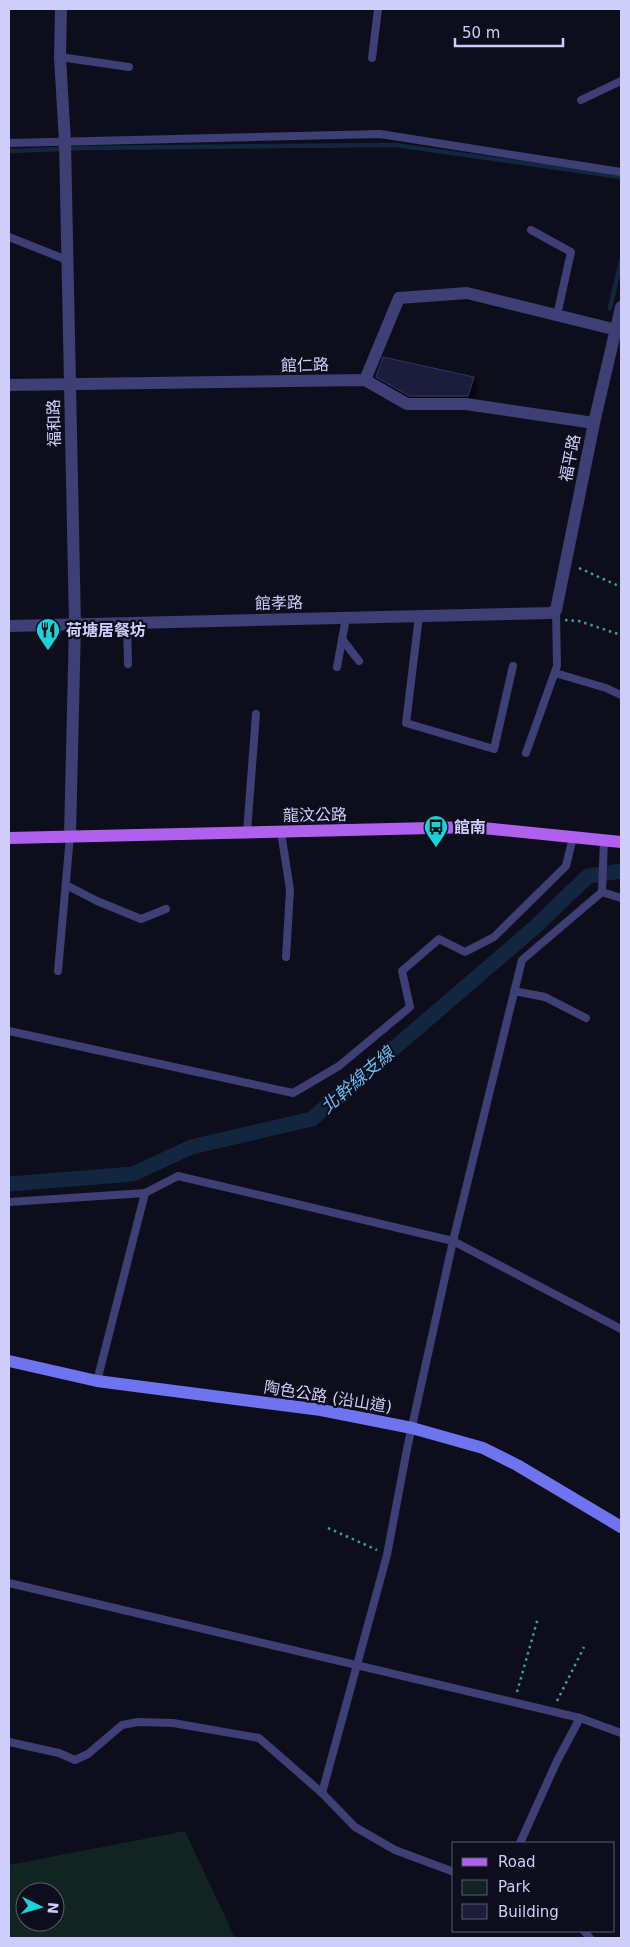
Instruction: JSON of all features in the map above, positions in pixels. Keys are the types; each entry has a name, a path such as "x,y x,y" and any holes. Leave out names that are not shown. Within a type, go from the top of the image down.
{"main road":[{"name":"龍汶公路","path":"9,838 473,827 621,842"},
{"name":"陶色公路 (沿山道)","path":"9,1361 97,1381 321,1410 412,1428 482,1448 517,1465 621,1527"}],"street":[{"name":"福和路","path":"61,9 60,57 65,142 75,625 70,836"},
{"path":"594,423 466,404 407,404 364,380 399,298 467,293 617,330"},
{"name":"福平路","path":"554,614 594,423 621,307"},
{"name":"館仁路","path":"9,385 70,386 364,380"},
{"name":"館孝路","path":"9,626 554,614"}],"lane":[{"path":"372,58 378,9"},
{"path":"60,57 129,67"},
{"path":"582,100 621,81"},
{"path":"9,144 380,134 621,172"},
{"path":"531,230 571,252 557,315"},
{"path":"9,238 67,260"},
{"path":"526,753 557,666 554,614"},
{"path":"419,616 406,723 494,748 513,666"},
{"path":"337,667 346,618"},
{"path":"127,624 128,664"},
{"path":"342,639 359,661"},
{"path":"555,673 606,688 621,695"},
{"path":"247,832 256,714"},
{"path":"281,832 290,890 286,957"},
{"path":"58,971 70,836"},
{"path":"9,1040 10,1031 293,1093 339,1066 410,1007 402,971 439,939 465,952 494,937 566,866 573,837"},
{"path":"322,1793 387,1554 453,1240 522,960 602,892 604,840"},
{"path":"66,886 141,919 166,909"},
{"path":"602,892 621,898"},
{"path":"514,991 545,997 586,1018"},
{"path":"9,1202 145,1193 178,1176 453,1240 621,1329"},
{"path":"97,1381 145,1193"},
{"path":"9,1583 580,1718 621,1733"},
{"path":"520,1842 557,1761 580,1718"},
{"path":"9,1742 59,1753 75,1760 88,1754 122,1725 138,1722 173,1723 259,1738 322,1793 355,1827 394,1850 452,1871"}],"path":[{"path":"566,562 621,587"},
{"path":"554,614 621,636"},
{"path":"328,1528 387,1554"},
{"path":"514,1702 538,1618"},
{"path":"551,1711 584,1647"}],"green space":[{"path":"185,1831 235,1938 9,1938 9,1865"}],"building":[{"path":"383,357 474,377 468,396 409,396 376,377"}],"waterway":[{"path":"9,151 84,148 395,145 621,177"},
{"path":"610,308 621,261"},
{"name":"北幹線支線","path":"9,1184 133,1174 191,1147 312,1119 535,927 588,876 621,871"}],"place":[{"name":"荷塘居餐坊","path":"48,651"},
{"name":"館南","path":"436,848"}]}
